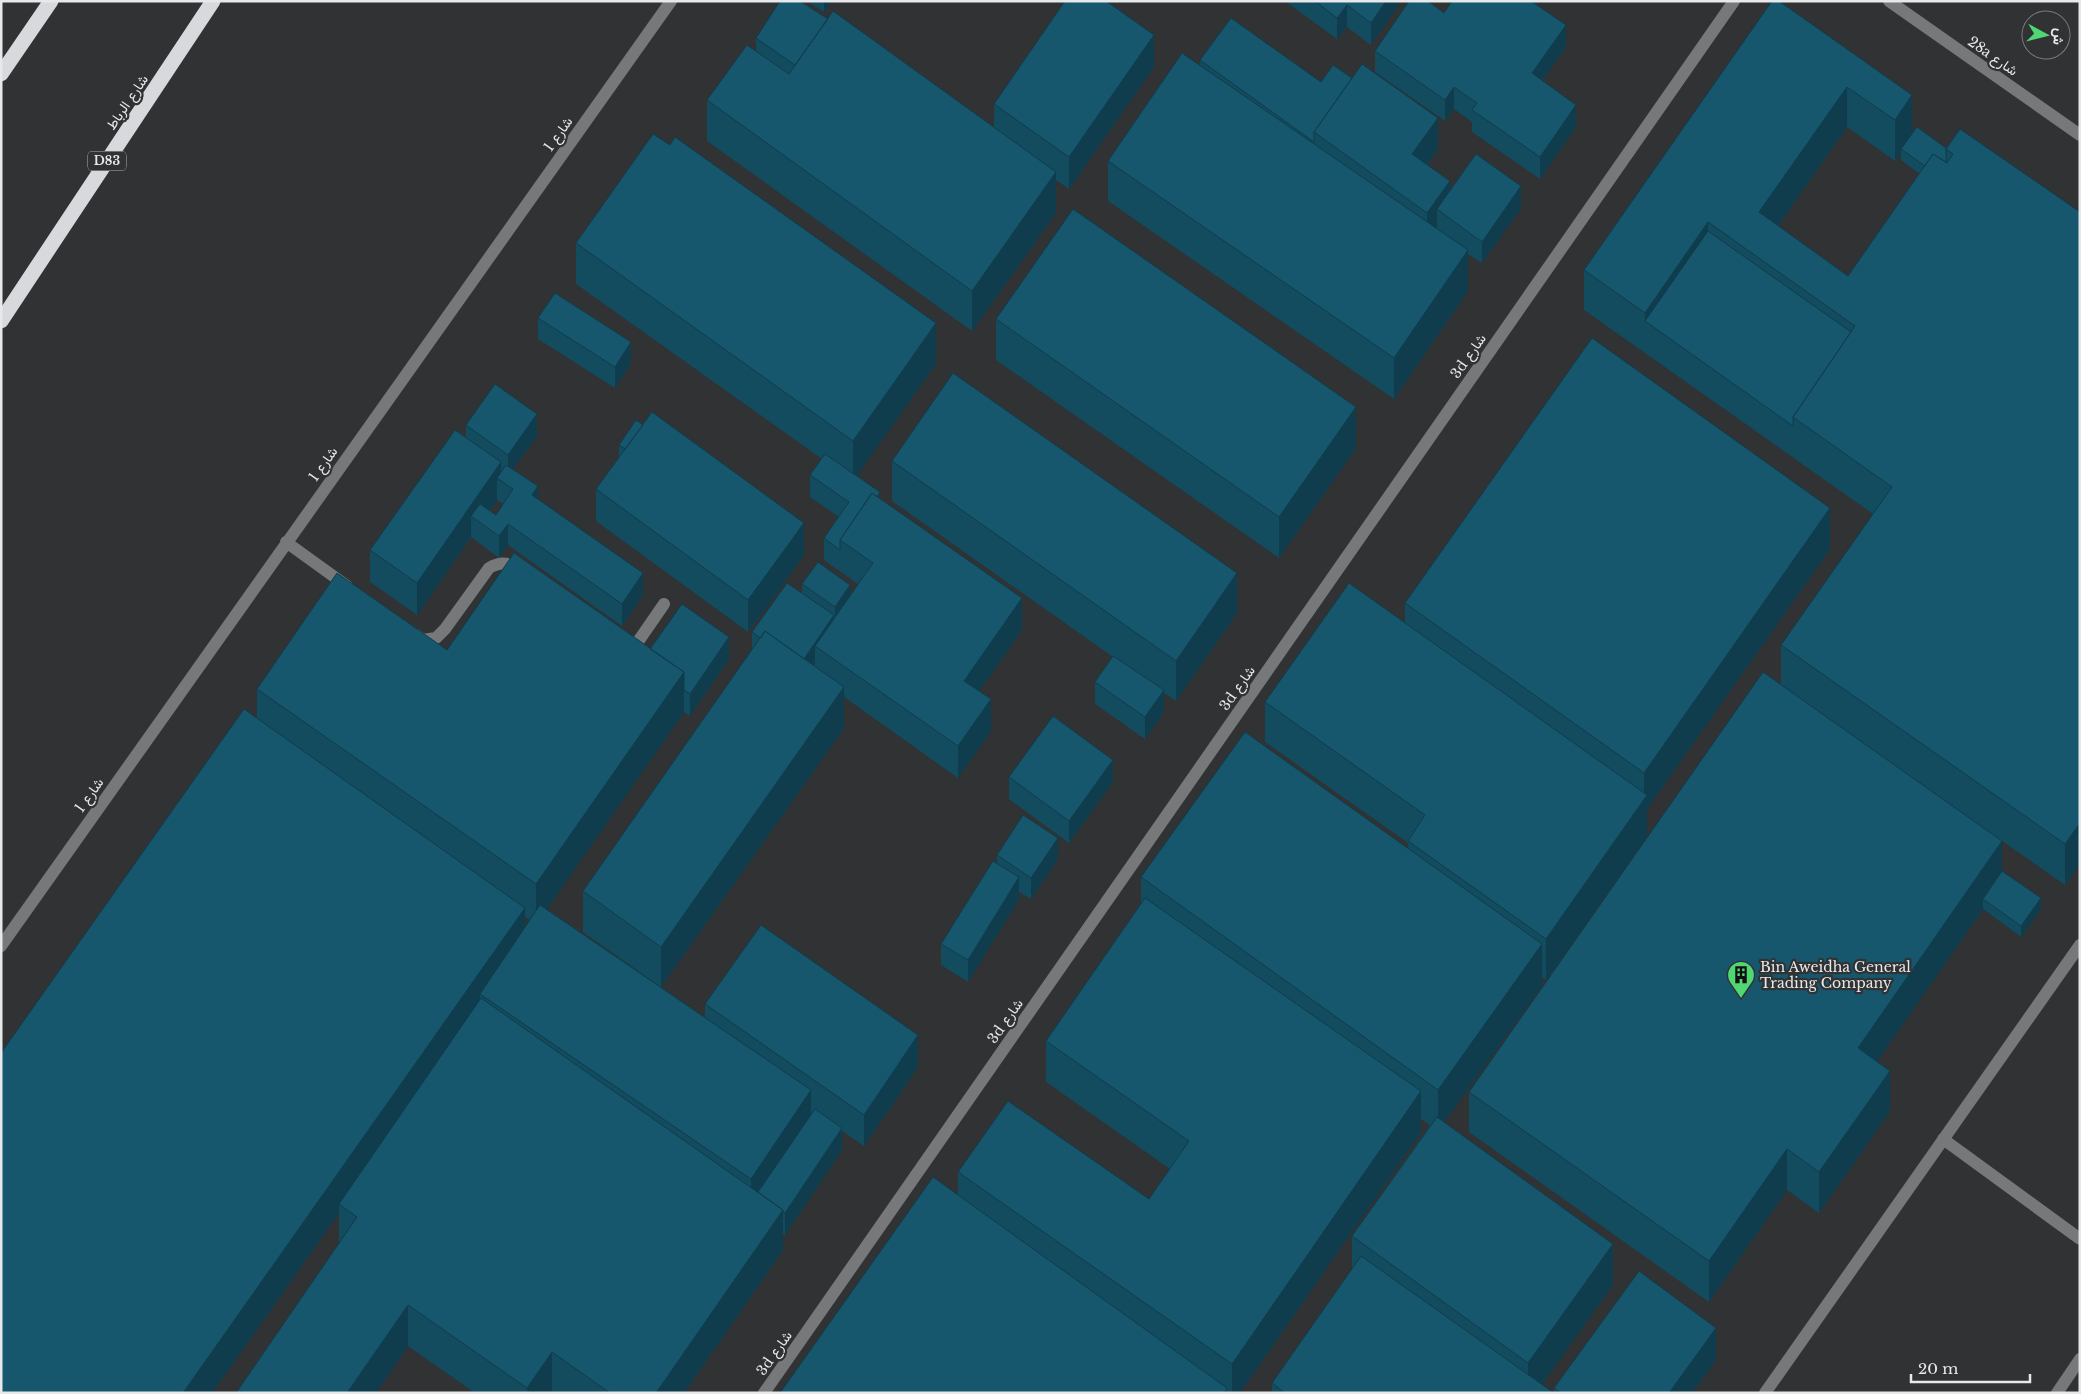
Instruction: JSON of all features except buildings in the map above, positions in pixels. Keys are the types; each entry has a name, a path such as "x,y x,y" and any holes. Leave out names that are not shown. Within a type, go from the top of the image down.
{"highway":[{"path":"1,74 51,1"},
{"name":"شارع الرباط","path":"1,321 213,1"}],"street":[{"name":"شارع 1","path":"1,946 671,1"},
{"name":"3d شارع","path":"764,1393 1734,1"},
{"name":"28a شارع","path":"1889,1 2080,135"},
{"path":"286,542 359,594"},
{"path":"404,627 423,640 436,638 445,629 489,568 498,563 507,563 531,579"},
{"path":"610,637 626,647 635,646 664,604"},
{"path":"1765,1393 2080,945"},
{"path":"1943,1139 2080,1239"},
{"path":"2056,1393 2080,1360"}],"place":[{"name":"Bin Aweidha General Trading Company","path":"1741,999"}]}
